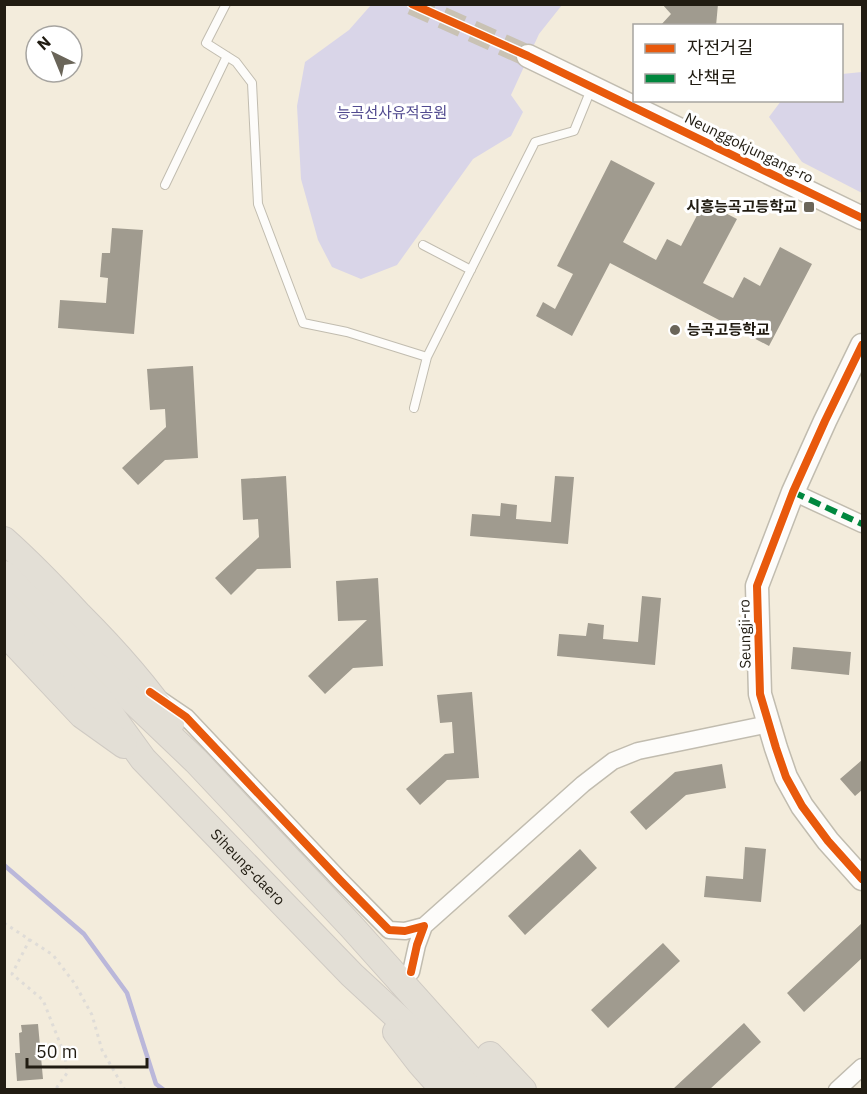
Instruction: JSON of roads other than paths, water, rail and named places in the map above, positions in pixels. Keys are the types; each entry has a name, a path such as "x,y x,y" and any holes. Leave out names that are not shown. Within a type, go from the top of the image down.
{"main road":[{"path":"4,540 29,562 124,660 150,692 196,761"},
{"path":"4,574 196,761 351,926 498,1089"},
{"name":"Siheung-daero","path":"4,603 98,697 143,759 352,975 443,1059 471,1089"},
{"name":"Siheung-daero","path":"4,632 82,715 143,759"},
{"path":"351,926 411,972 523,1089"},
{"name":"Siheung-daero","path":"352,975 420,1064 444,1089"}],"street":[{"name":"Neunggokjungang-ro","path":"528,56 862,218"},
{"name":"Seungji-ro","path":"862,345 793,492 757,586 760,694 786,777 802,806 828,841 862,879"},
{"path":"793,492 862,524"},
{"path":"150,692 186,717 389,930 405,931 424,926 583,784 613,761 638,751 769,724"},
{"path":"411,972 424,926"},
{"path":"837,1089 862,1067"}],"lane":[{"path":"226,4 206,43 236,62 252,83 258,204 303,323 347,332 428,357"},
{"path":"165,185 227,56"},
{"path":"414,408 428,357 535,142 574,131 592,87"},
{"path":"423,245 471,270"}],"waterway":[{"path":"4,865 84,934 127,993 156,1084 164,1090"}],"tunnel":[{"path":"412,4 528,56"}],"place":[{"name":"시흥능곡고등학교","path":"809,207"},
{"name":"능곡고등학교","path":"675,330"}],"park label":[{"name":"능곡선사유적공원","path":"392,113"}]}
